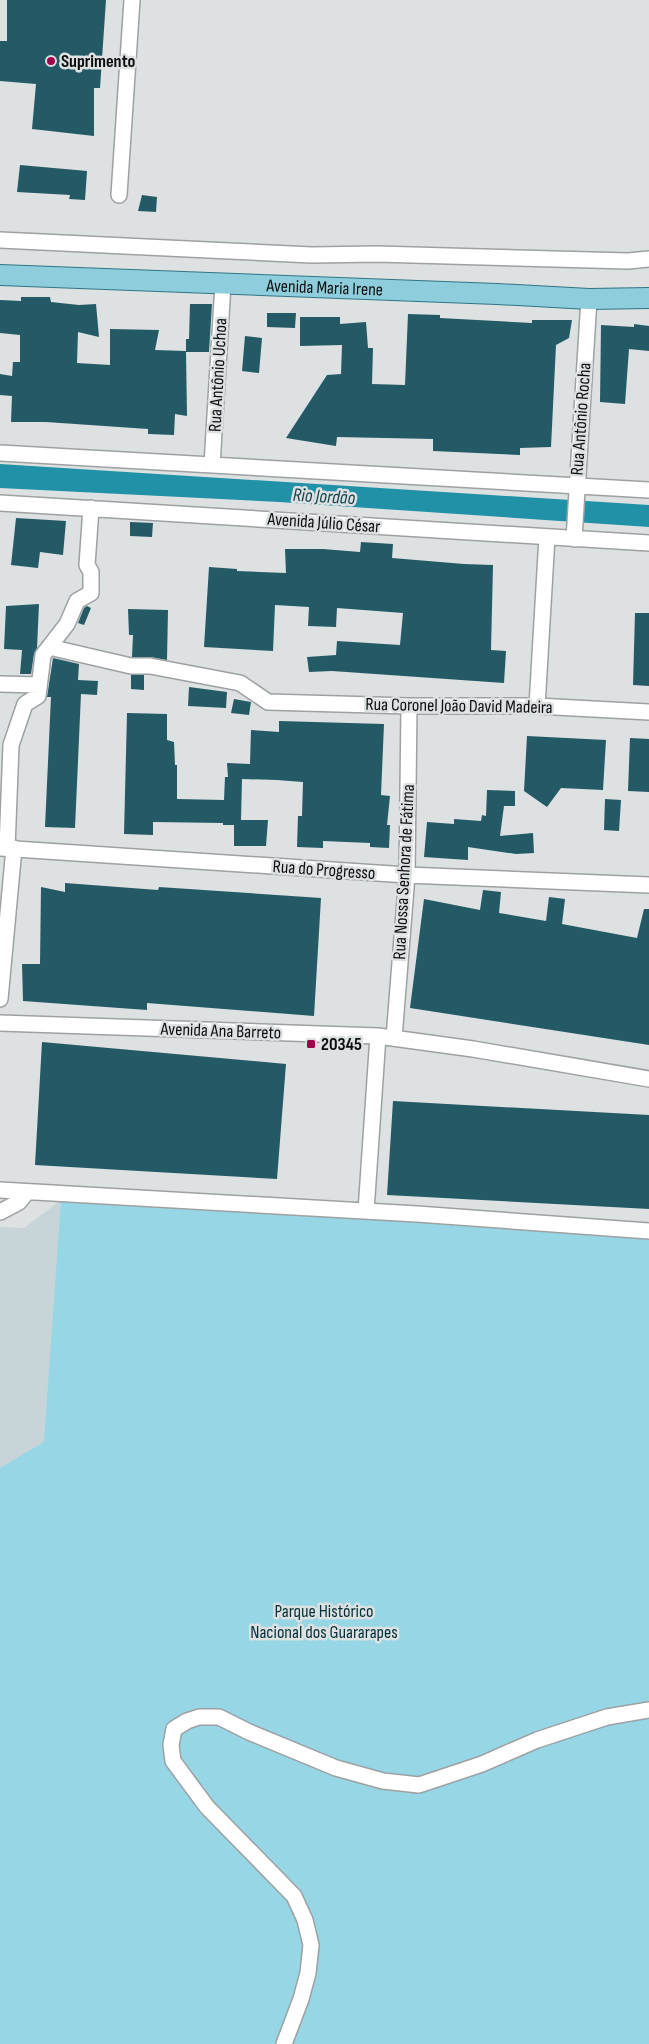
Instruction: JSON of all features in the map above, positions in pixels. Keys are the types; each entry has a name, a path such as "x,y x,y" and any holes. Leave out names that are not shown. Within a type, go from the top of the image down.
{"main road":[{"name":"Avenida Maria Irene","path":"0,275 589,299 649,298"}],"street":[{"path":"119,195 132,0"},
{"path":"0,240 312,255 377,254 628,261 649,259"},
{"name":"Rua Antônio Uchoa","path":"212,465 223,284"},
{"name":"Rua Antônio Rocha","path":"574,536 589,299"},
{"path":"0,454 212,465 576,489 649,490"},
{"name":"Avenida Júlio César","path":"0,503 546,537 574,536 649,543"},
{"path":"0,999 11,745 25,704 38,696 43,655 67,624 77,601 91,593 91,572 87,565 91,508"},
{"path":"537,706 546,537"},
{"name":"Rua Coronel João David Madeira","path":"49,647 131,666 150,666 240,683 268,702 409,706 537,706 649,712"},
{"path":"0,684 40,685"},
{"name":"Rua Nossa Senhora de Fátima","path":"394,1038 408,875 409,706"},
{"name":"Rua do Progresso","path":"7,848 408,875 649,885"},
{"name":"Avenida Ana Barreto","path":"0,1023 378,1036 649,1079"},
{"path":"366,1211 378,1036"},
{"path":"0,1190 366,1211 649,1230"},
{"path":"0,1212 19,1202 27,1192"},
{"path":"284,2044 301,1999 308,1973 310,1945 305,1920 294,1896 207,1807 172,1761 171,1745 174,1729 187,1721 199,1717 219,1717 249,1732 336,1768 382,1781 419,1785 482,1764 537,1740 598,1720 649,1710"}],"shaded area":[{"path":"61,1200 54,1454 0,1479 0,1227 24,1228"}],"green space":[{"name":"Parque Histórico Nacional dos Guararapes","path":"61,1200 649,1229 649,2044 0,2044 0,1468 44,1442"}],"water":[{"name":"Rio Jordão","path":"0,464 649,505 649,527 279,502 0,488"}],"building":[{"name":"Suprimento","path":"7,0 106,0 100,88 94,88 94,136 32,129 36,84 0,81 0,41 7,41"},
{"path":"20,165 87,171 85,200 69,199 70,195 17,192"},
{"path":"142,195 157,197 156,212 138,211"},
{"path":"21,297 50,297 51,302 79,305 96,304 99,337 78,332 77,363 110,365 110,329 159,330 155,350 186,351 186,339 189,339 190,304 212,304 209,352 186,352 187,416 175,414 174,435 148,434 148,429 46,422 11,422 12,396 0,395 0,374 12,376 13,362 20,362 20,335 0,333 0,300 21,301"},
{"path":"267,313 296,313 295,328 267,327"},
{"path":"408,314 440,315 440,318 532,323 532,320 572,320 569,338 556,345 551,447 520,448 520,455 433,451 433,439 337,437 336,446 286,438 327,375 341,374 342,345 300,346 300,317 340,317 340,324 366,322 368,348 373,348 372,384 405,385"},
{"path":"634,324 649,326 649,351 629,349 625,404 600,402 601,325 634,327"},
{"path":"245,336 262,338 259,373 242,371"},
{"path":"16,518 66,521 63,555 40,552 38,568 11,565"},
{"path":"130,522 153,523 152,537 130,536"},
{"path":"361,542 393,544 392,558 493,565 491,650 506,651 504,683 332,671 309,672 307,657 336,655 337,641 400,645 403,613 337,608 336,627 308,626 309,607 275,605 273,651 204,647 209,567 237,569 237,571 286,573 285,549 323,549 360,552"},
{"path":"39,604 37,648 34,654 31,674 20,674 22,650 4,649 6,606"},
{"path":"87,606 91,608 84,625 78,623 84,608"},
{"path":"128,609 168,610 167,660 150,657 132,657 133,635 129,635"},
{"path":"635,613 649,613 649,686 633,685"},
{"path":"53,658 79,664 78,680 98,681 97,695 81,694 75,828 45,827 51,697 47,697"},
{"path":"131,675 144,675 144,690 131,689"},
{"path":"189,687 227,692 226,708 188,706"},
{"path":"234,699 251,702 249,715 231,713"},
{"path":"127,713 167,714 167,740 174,742 175,765 177,765 177,799 224,800 225,777 228,777 227,763 250,764 251,730 279,732 279,721 384,724 381,795 390,796 387,825 390,825 389,848 370,847 370,843 323,841 323,848 297,847 298,816 302,816 303,782 277,780 242,779 241,820 268,820 266,846 234,846 234,825 223,825 223,823 153,822 153,835 124,834"},
{"path":"527,736 606,740 603,790 561,788 547,807 524,791"},
{"path":"630,738 649,739 649,792 628,791"},
{"path":"487,790 515,791 515,806 504,806 500,836 533,833 534,853 516,854 468,847 468,860 424,857 427,822 454,824 454,819 481,821 482,815 486,816"},
{"path":"605,799 621,800 619,831 604,830"},
{"path":"65,883 158,890 159,887 321,898 314,1016 147,1003 147,1010 23,1001 22,964 40,964 41,887 65,892"},
{"path":"483,890 501,892 499,913 546,921 549,897 565,899 562,924 637,938 644,909 649,909 649,1045 410,1008 424,899 480,910"},
{"path":"42,1042 286,1064 277,1179 35,1165"},
{"path":"393,1101 649,1115 649,1209 387,1195"}],"place":[{"name":"Suprimento","path":"51,61"},
{"name":"20345","path":"311,1044"}]}
